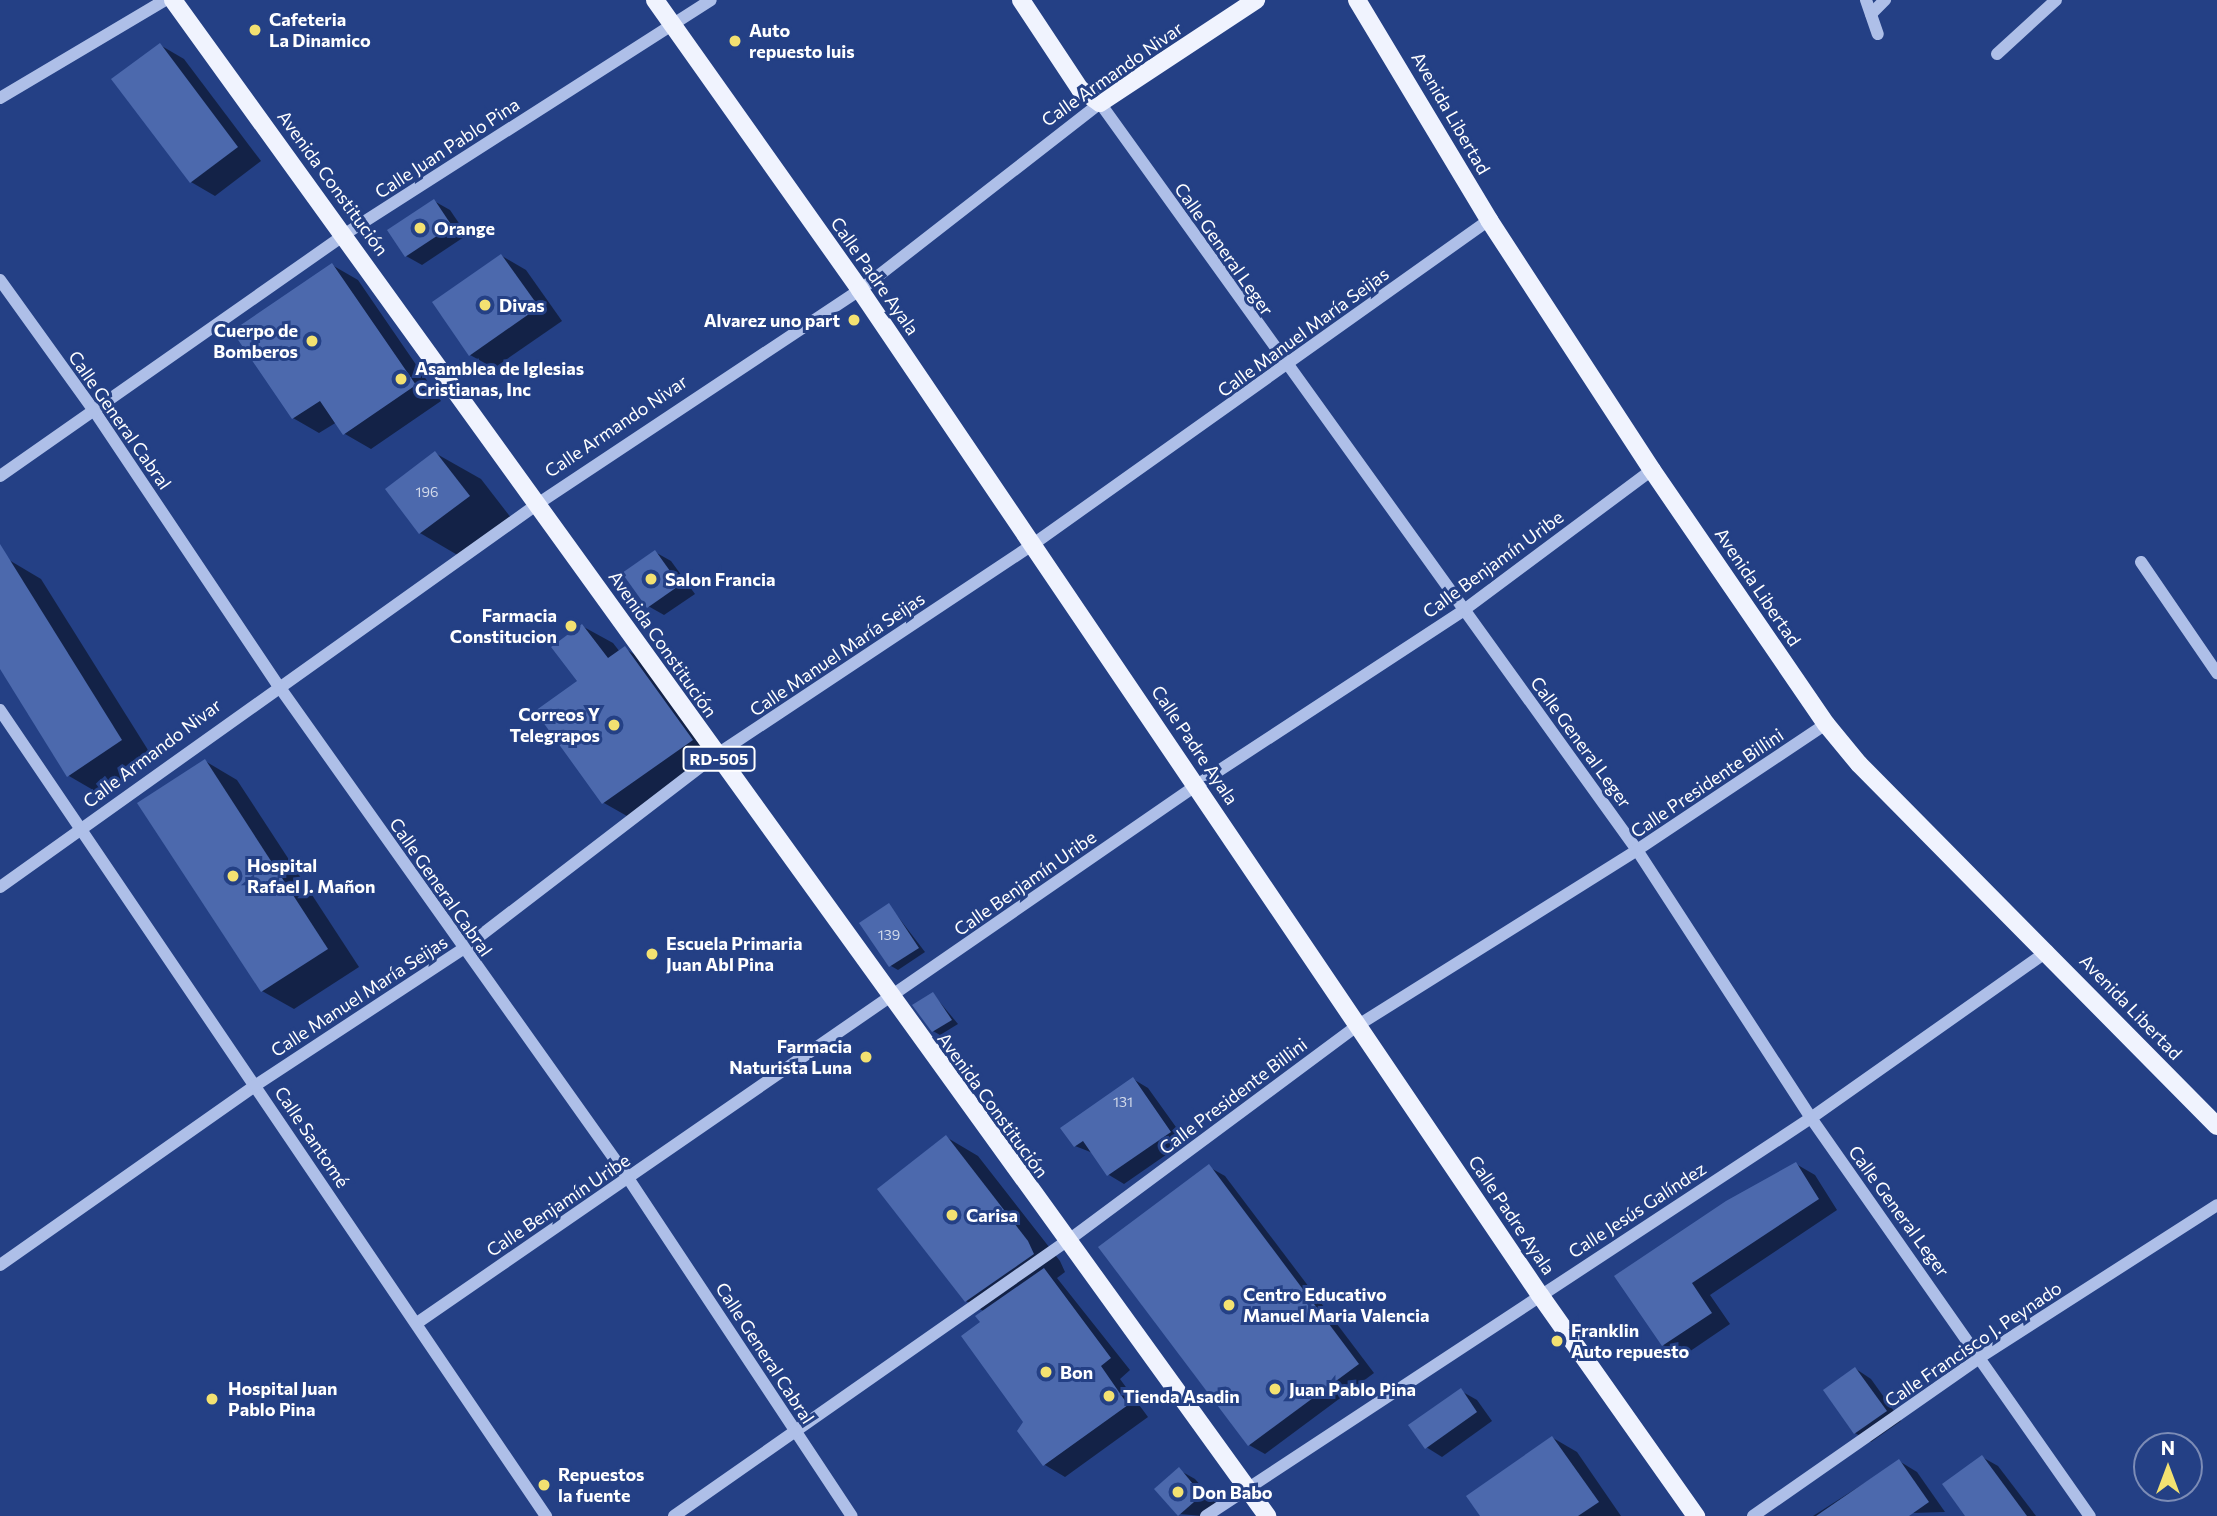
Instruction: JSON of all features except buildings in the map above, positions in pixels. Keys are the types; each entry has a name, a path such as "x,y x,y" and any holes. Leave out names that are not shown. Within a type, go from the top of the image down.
{"main road":[{"name":"Avenida Constitución","path":"173,0 345,234 1066,1242 1267,1516"},
{"name":"Calle Padre Ayala","path":"655,0 860,290 1360,1024 1540,1295 1696,1516"},
{"path":"1021,0 1080,89 1100,103"},
{"name":"Calle Armando Nivar","path":"1100,103 1256,0"},
{"name":"Avenida Libertad","path":"1357,0 1489,220 1652,470 1826,724 1859,764 2048,951 2217,1125"}],"street":[{"path":"0,98 165,0"},
{"name":"Calle Juan Pablo Pina","path":"0,476 95,412 345,234 711,0"},
{"path":"1866,0 1878,34"},
{"path":"1871,13 1885,0"},
{"path":"1997,54 2056,0"},
{"name":"Calle Armando Nivar","path":"0,887 83,831 278,685 538,503 860,290 1100,103"},
{"name":"Calle General Leger","path":"1100,103 1286,366 1637,850 1811,1118 1982,1356 2090,1516"},
{"name":"Calle Manuel María Seijas","path":"0,1265 256,1085 463,949 716,755 1032,545 1489,220"},
{"name":"Calle General Cabral","path":"0,280 95,412 278,685 628,1178 852,1516"},
{"name":"Calle Benjamín Uribe","path":"417,1323 1197,785 1464,610 1652,470"},
{"path":"2141,562 2217,673"},
{"name":"Calle Santomé","path":"0,710 546,1516"},
{"name":"Calle Presidente Billini","path":"674,1516 1066,1242 1360,1024 1637,850 1826,724"},
{"name":"Calle Jesús Galíndez","path":"1206,1516 1811,1118 2048,951"},
{"name":"Calle Francisco J. Peynado","path":"1753,1516 1982,1356 2217,1205"}],"place":[{"name":"Cafeteria La Dinamico","path":"255,30"},
{"name":"Auto repuesto luis","path":"735,41"},
{"name":"Orange","path":"420,228"},
{"name":"Divas","path":"485,305"},
{"name":"Alvarez uno part","path":"854,320"},
{"name":"Cuerpo de Bomberos","path":"312,341"},
{"name":"Asamblea de Iglesias Cristianas, Inc","path":"401,379"},
{"name":"Salon Francia","path":"651,579"},
{"name":"Farmacia Constitucion","path":"571,626"},
{"name":"Correos Y Telegrapos","path":"614,725"},
{"name":"Hospital Rafael J. Mañon","path":"233,876"},
{"name":"Escuela Primaria Juan Abl Pina","path":"652,954"},
{"name":"Farmacia Naturista Luna","path":"866,1057"},
{"name":"Carisa","path":"952,1215"},
{"name":"Centro Educativo Manuel Maria Valencia","path":"1229,1305"},
{"name":"Franklin Auto repuesto","path":"1557,1341"},
{"name":"Bon","path":"1046,1372"},
{"name":"Juan Pablo Pina","path":"1275,1389"},
{"name":"Tienda Asadin","path":"1109,1396"},
{"name":"Hospital Juan Pablo Pina","path":"212,1399"},
{"name":"Repuestos la fuente","path":"544,1485"},
{"name":"Don Babo","path":"1178,1492"}]}
